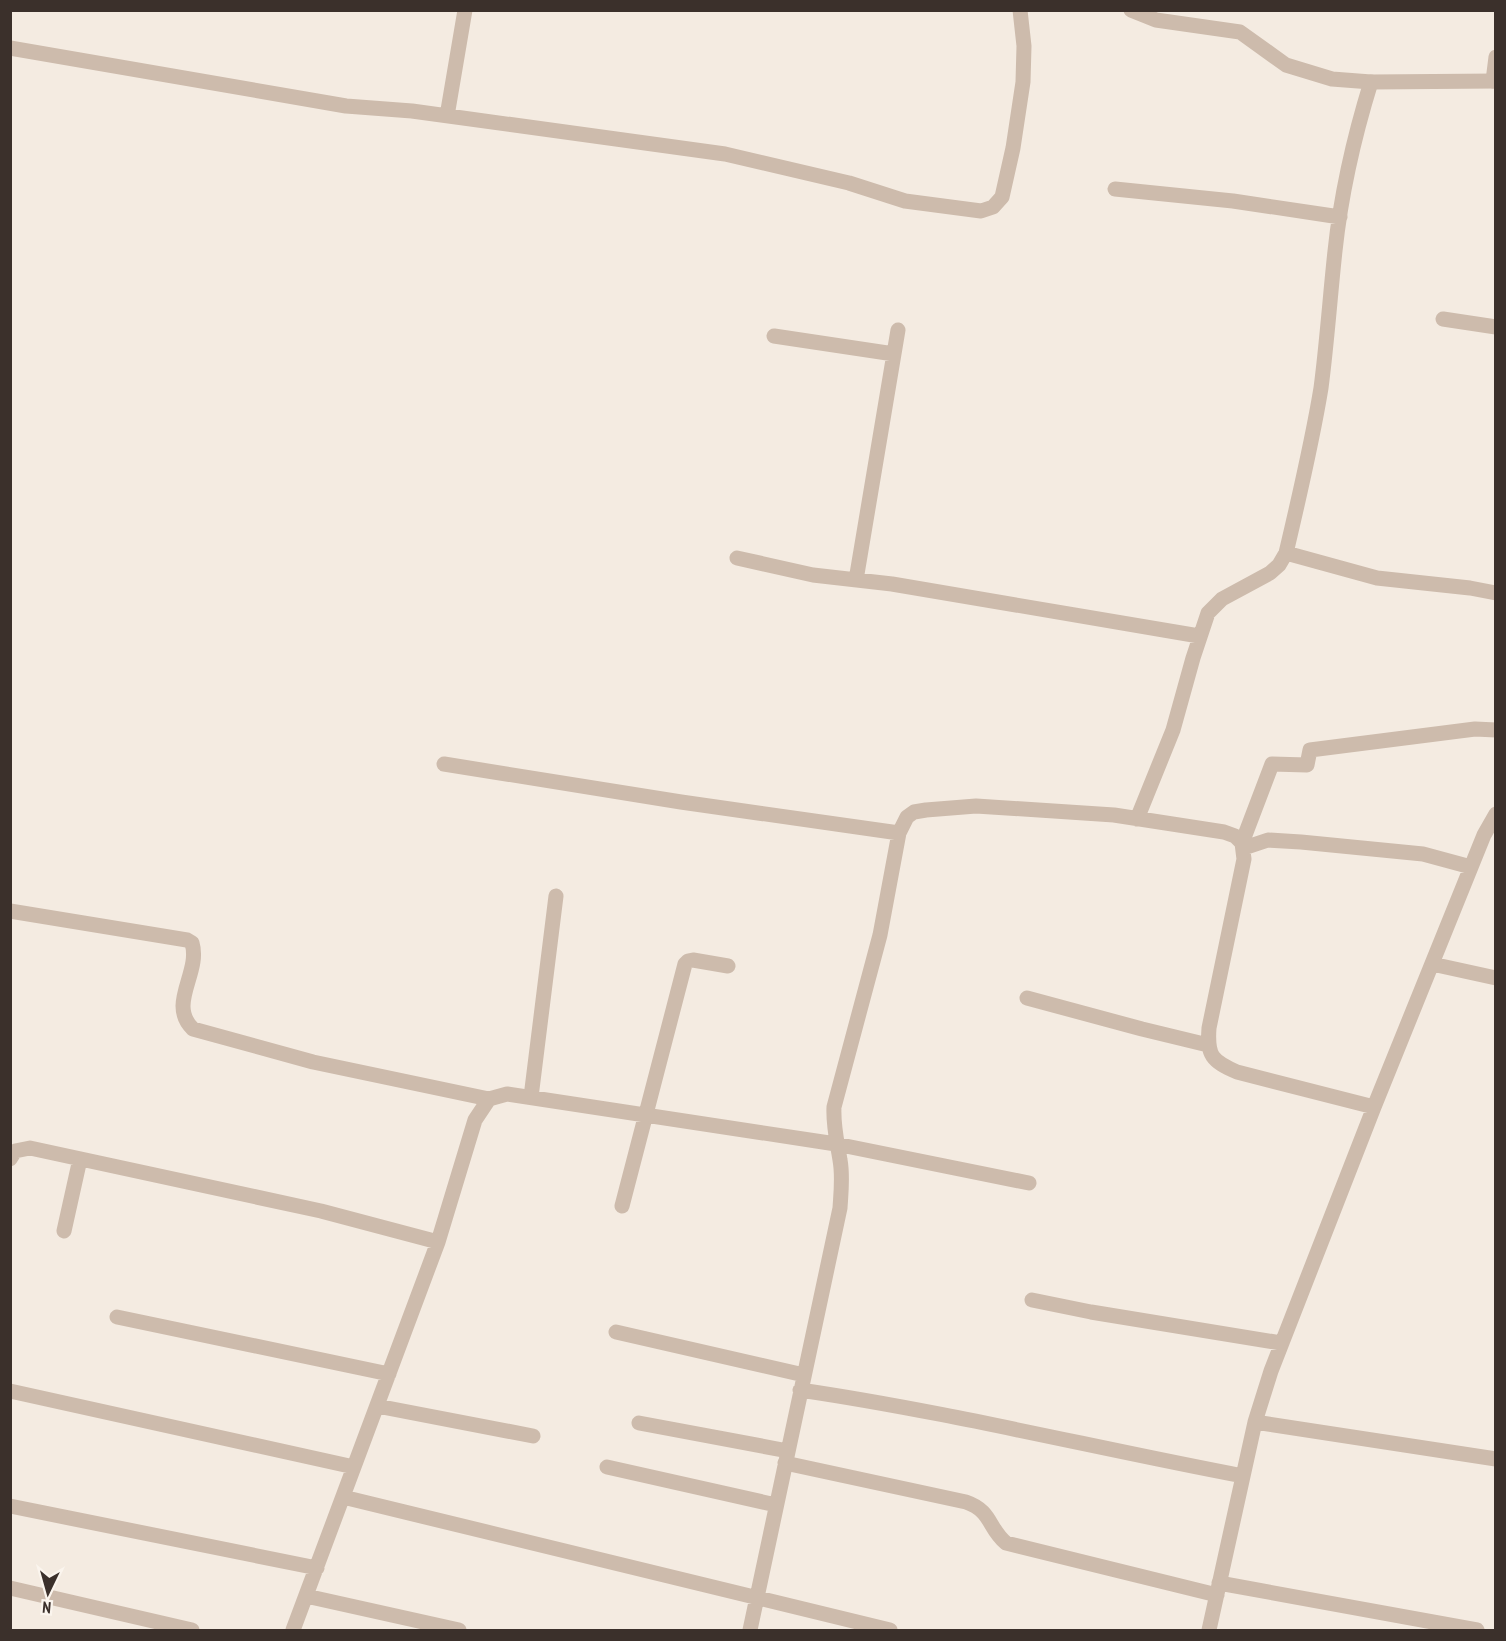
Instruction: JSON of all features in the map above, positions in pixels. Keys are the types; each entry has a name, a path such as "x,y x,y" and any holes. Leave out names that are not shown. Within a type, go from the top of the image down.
{"street":[{"path":"447,116 465,10"},
{"path":"10,48 346,106 447,116 725,154 849,183 905,201 987,210 998,203 1002,197 1013,148 1023,82 1024,46 1020,10"},
{"path":"1131,10 1156,20 1240,32 1286,65 1332,79 1371,82 1494,81 1496,57"},
{"path":"1137,819 1173,730 1199,636 1208,613 1221,599 1270,573 1279,565 1286,553 1311,446 1321,387 1340,217 1352,150 1371,82"},
{"path":"1115,189 1233,201 1340,217"},
{"path":"1443,319 1496,327"},
{"path":"856,580 898,330"},
{"path":"774,336 894,354"},
{"path":"1286,553 1377,578 1496,593"},
{"path":"737,558 813,575 892,584 1199,636"},
{"path":"1374,1107 1237,1072 1217,1064 1211,1055 1208,1045 1209,1028 1244,859 1243,845 1272,765 1307,765 1310,750 1475,729 1496,730"},
{"path":"444,764 748,812 899,833"},
{"path":"750,1630 840,1208 842,1182 833,1125 834,1107 880,935 899,833 907,817 914,812 976,806 1114,815 1224,832 1235,837 1243,845"},
{"path":"1209,1630 1255,1422 1281,1343 1471,867 1496,814"},
{"path":"1243,845 1268,840 1301,842 1423,854 1471,867"},
{"path":"531,1097 556,896"},
{"path":"10,911 187,940 192,944 194,957 182,1009 186,1022 193,1029 314,1062 489,1099 507,1094 531,1097 836,1144 1029,1183"},
{"path":"622,1206 685,964 693,960 728,966"},
{"path":"1432,964 1496,978"},
{"path":"1027,998 1208,1045"},
{"path":"293,1630 438,1242 475,1120 489,1099"},
{"path":"10,1160 15,1151 30,1148 321,1210 438,1242"},
{"path":"64,1231 80,1159"},
{"path":"1032,1300 1281,1343"},
{"path":"117,1317 389,1374"},
{"path":"616,1332 868,1400 1125,1454 1243,1476"},
{"path":"10,1391 354,1467"},
{"path":"377,1406 533,1436"},
{"path":"1255,1422 1496,1459"},
{"path":"639,1423 787,1457 976,1506 984,1511 1006,1542 1218,1589 1476,1630"},
{"path":"607,1467 776,1505"},
{"path":"343,1497 890,1630"},
{"path":"10,1506 317,1568"},
{"path":"10,1588 192,1630"},
{"path":"306,1596 459,1630"}]}
